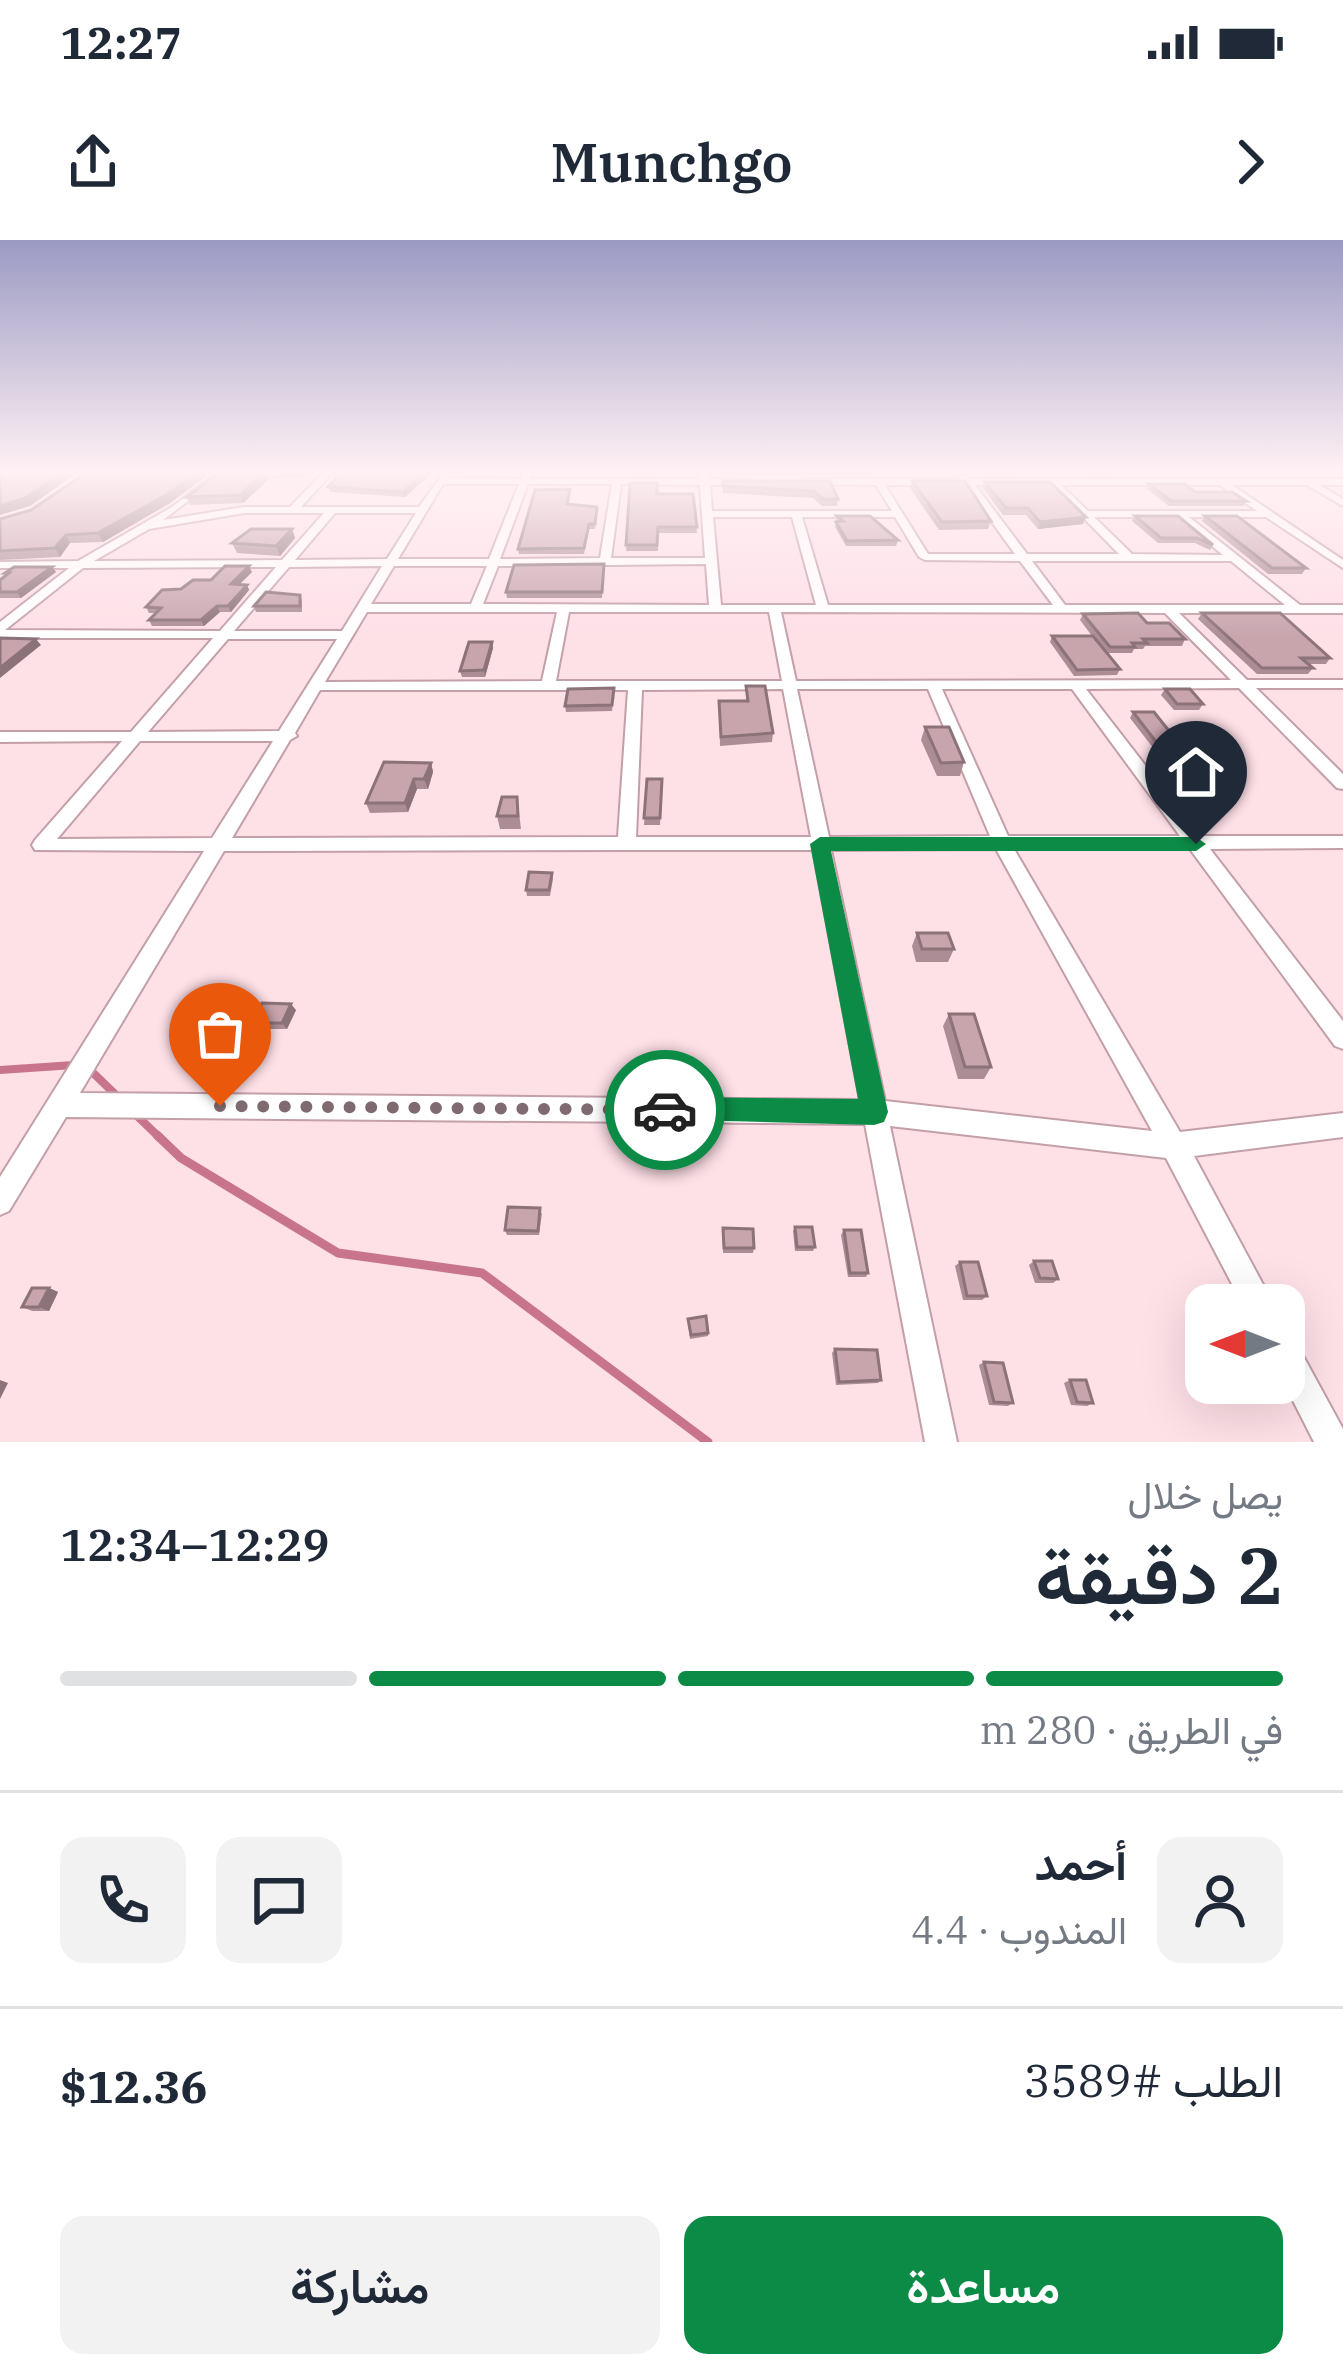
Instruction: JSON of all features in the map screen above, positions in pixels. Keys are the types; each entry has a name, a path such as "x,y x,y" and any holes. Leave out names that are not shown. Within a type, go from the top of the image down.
{"street":[{"path":"0,631 81,564 138,527"},
{"path":"317,527 41,845 1343,842"},
{"path":"0,1202 413,527"},
{"path":"476,608 508,527"},
{"path":"605,560 610,527"},
{"path":"709,527 716,608"},
{"path":"800,527 823,608"},
{"path":"906,527 925,557 1234,558"},
{"path":"1001,527 1061,608"},
{"path":"1099,527 1129,558"},
{"path":"1195,527 1296,608"},
{"path":"1289,527 1339,560"},
{"path":"0,565 711,561"},
{"path":"364,608 1343,609"},
{"path":"548,686 564,608"},
{"path":"774,608 941,1442"},
{"path":"1167,608 1343,784"},
{"path":"0,631 348,635"},
{"path":"318,686 1343,684"},
{"path":"627,844 635,686"},
{"path":"934,686 1002,844 1248,1284"},
{"path":"1077,686 1343,1039"},
{"path":"0,737 289,736"},
{"path":"61,1105 874,1112 1174,1146 1343,1125"},
{"path":"1305,1391 1332,1442"}],"building":[{"path":"0,527 109,527 98,533 66,535 55,548 0,551"},
{"path":"524,527 588,527 584,548 518,549"},
{"path":"627,527 658,527 657,545 626,545"},
{"path":"839,527 883,527 898,540 847,541"},
{"path":"1148,527 1191,527 1213,545 1197,538 1161,538"},
{"path":"1219,527 1252,527 1306,568 1272,568"},
{"path":"251,529 292,529 276,546 232,543"},
{"path":"604,564 602,592 506,592 514,565"},
{"path":"225,566 249,566 231,584 247,585 228,606 217,606 201,620 149,620 161,608 146,607 162,590 211,580"},
{"path":"14,567 52,567 17,592 0,592 0,580"},
{"path":"266,592 300,595 300,606 254,606"},
{"path":"1138,613 1147,623 1169,623 1185,639 1143,639 1147,643 1132,643 1135,647 1110,647 1083,614"},
{"path":"1202,613 1280,613 1330,658 1301,658 1313,668 1262,668"},
{"path":"1052,636 1093,636 1120,669 1077,670"},
{"path":"0,638 36,639 0,668"},
{"path":"469,642 492,642 484,670 460,671"},
{"path":"746,686 765,686 773,733 721,737 719,701 748,701"},
{"path":"614,688 612,705 565,706 568,689"},
{"path":"1165,689 1190,689 1203,704 1177,704"},
{"path":"1133,712 1154,712 1181,746 1160,747"},
{"path":"925,727 949,727 964,762 941,763"},
{"path":"384,762 431,763 424,779 414,779 405,803 366,803"},
{"path":"647,779 662,779 660,818 644,818"},
{"path":"502,797 517,797 518,816 497,816"},
{"path":"529,872 552,873 549,890 526,890"},
{"path":"917,933 948,933 954,949 922,949"},
{"path":"262,1003 291,1004 282,1023 252,1023"},
{"path":"949,1014 974,1014 991,1067 965,1067"},
{"path":"508,1207 540,1208 538,1231 505,1230"},
{"path":"795,1227 812,1227 815,1247 797,1247"},
{"path":"723,1228 753,1229 754,1248 724,1248"},
{"path":"844,1230 861,1230 868,1273 850,1273"},
{"path":"1034,1261 1052,1261 1058,1279 1040,1278"},
{"path":"960,1262 978,1262 987,1296 967,1296"},
{"path":"32,1288 49,1288 39,1307 22,1307"},
{"path":"706,1316 708,1333 691,1335 688,1319"},
{"path":"835,1349 877,1350 881,1380 839,1382"},
{"path":"984,1362 1003,1363 1013,1403 994,1402"},
{"path":"1070,1380 1086,1380 1093,1403 1077,1402"}],"waterway":[{"path":"0,1070 74,1065"},
{"path":"87,1067 116,1095"},
{"path":"134,1113 160,1138"},
{"path":"157,1135 181,1158 338,1253 482,1273 708,1442"}],"way so far":[{"path":"220,1106 665,1110"}],"route":[{"path":"665,1110 874,1112 820,844 1196,844"}]}
